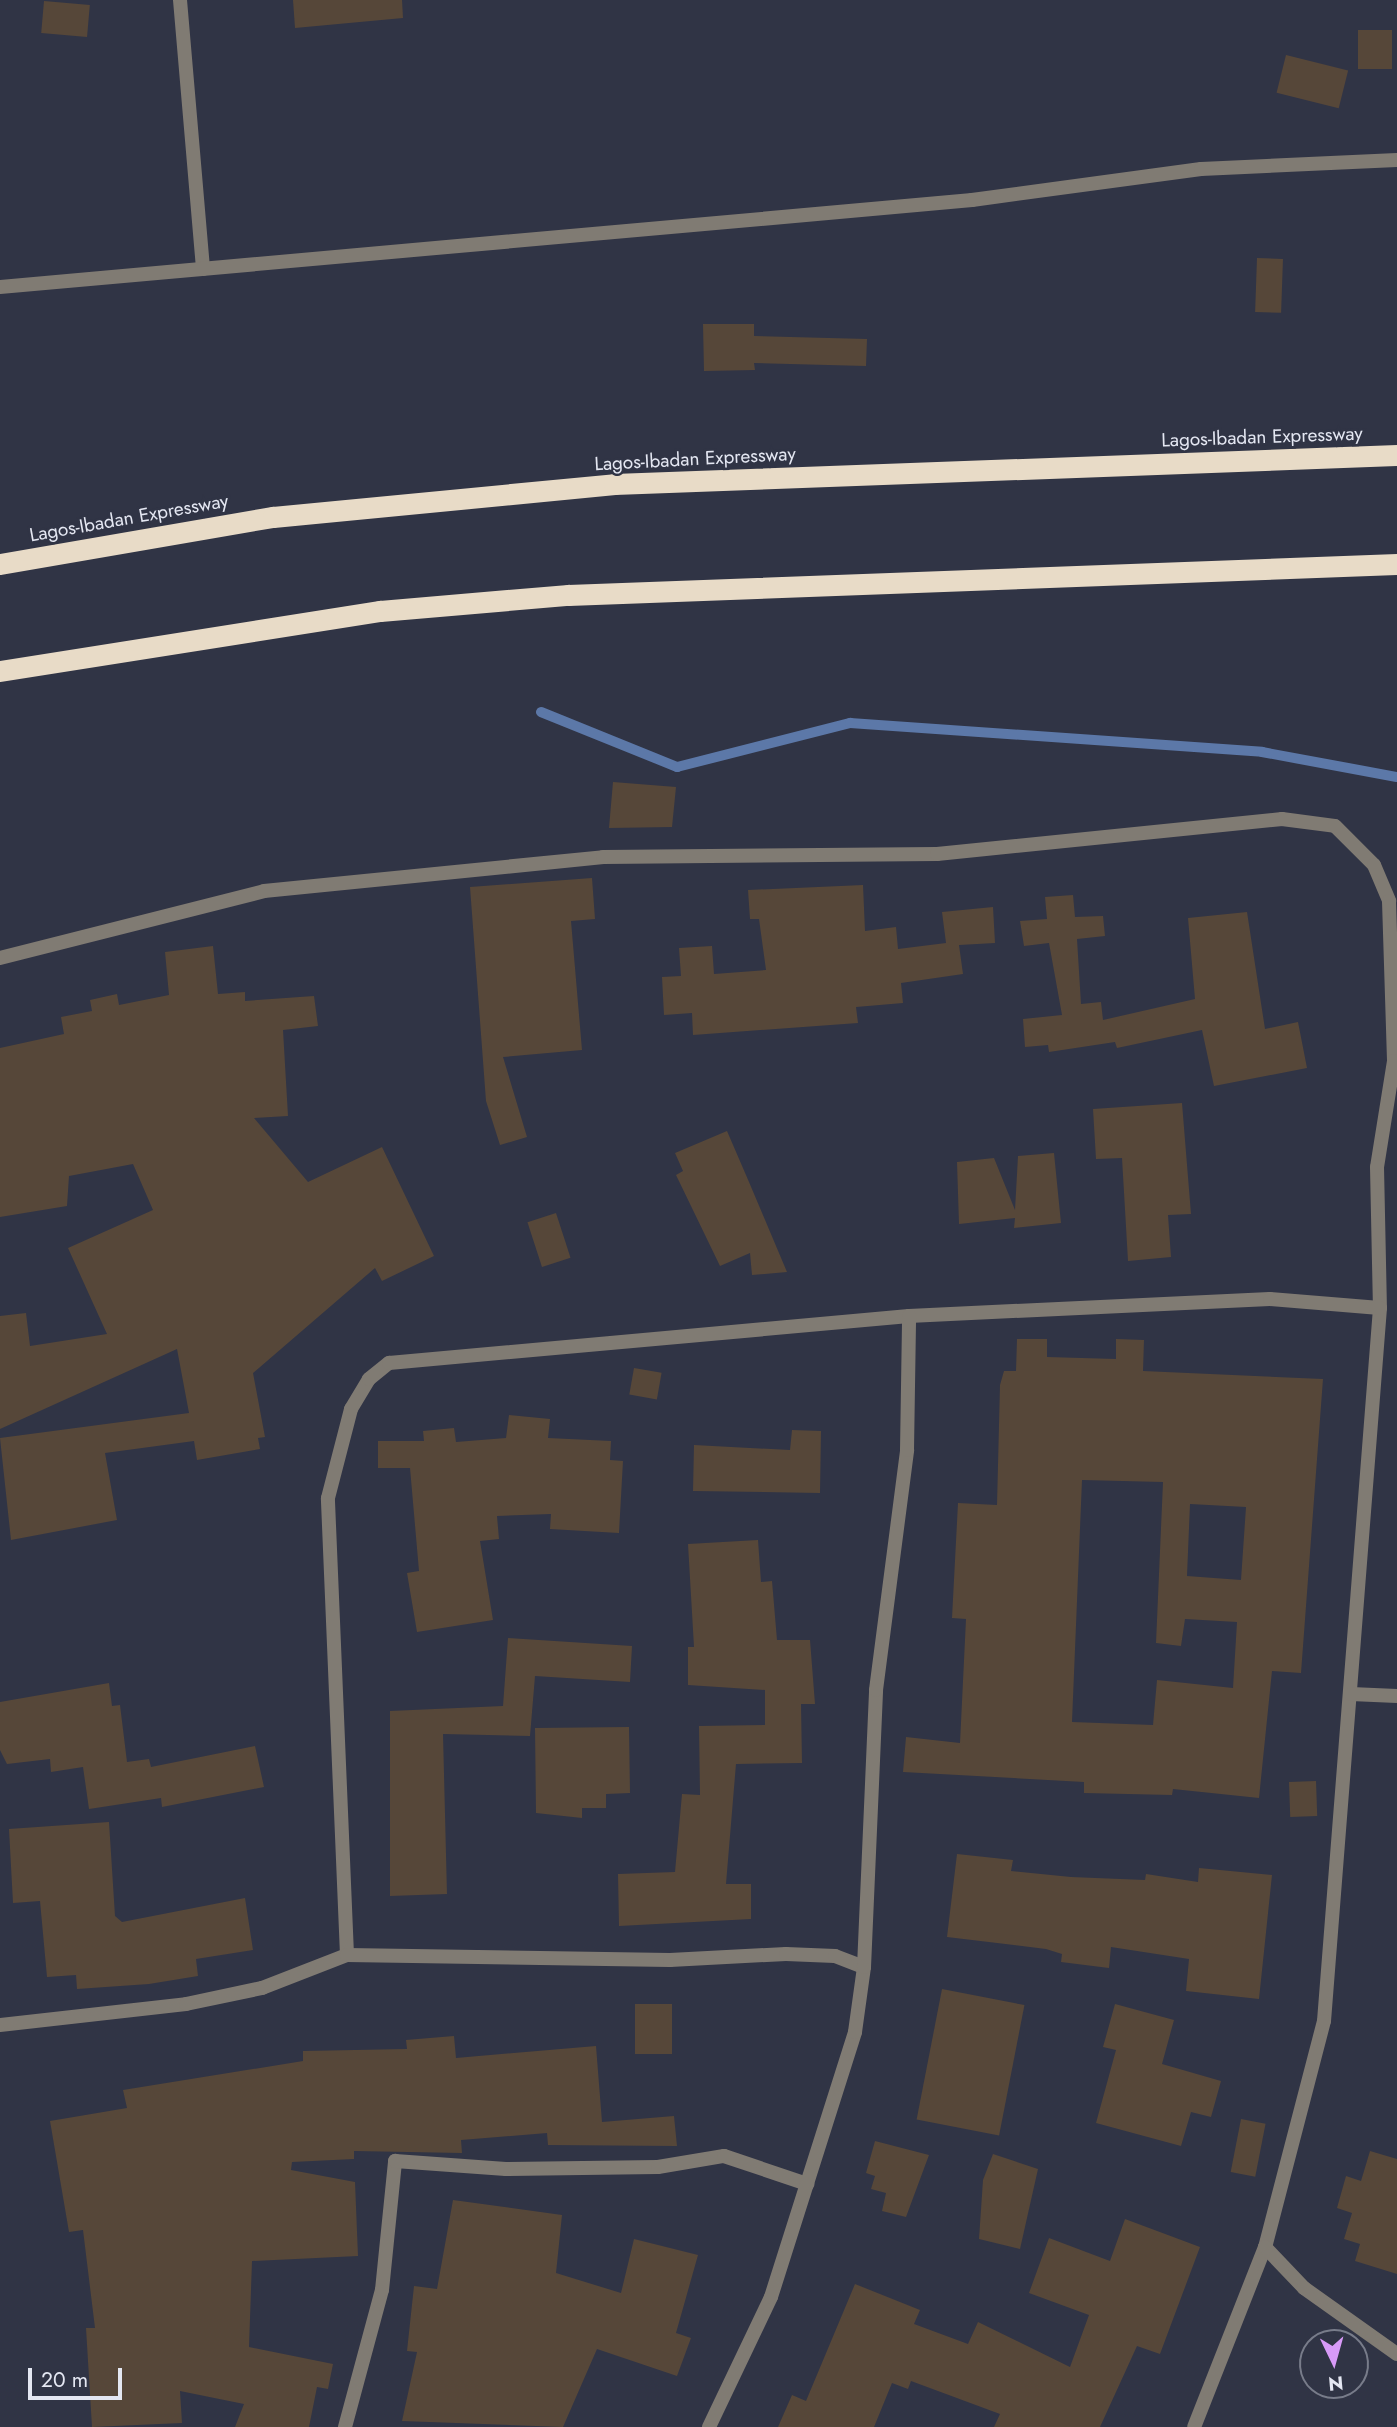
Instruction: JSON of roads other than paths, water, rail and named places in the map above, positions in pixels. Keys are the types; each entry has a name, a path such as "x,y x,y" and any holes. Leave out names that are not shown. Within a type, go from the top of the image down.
{"highway":[{"name":"Lagos-Ibadan Expressway","path":"0,564 274,517 614,484 1397,455"},
{"path":"0,671 380,611 568,595 1397,564"}],"street":[{"path":"180,0 203,269"},
{"path":"0,287 972,200 1201,169 1397,160"},
{"path":"0,958 264,891 603,857 937,854 1282,819 1335,826 1374,865 1389,901 1395,1048 1377,1167 1380,1308 1324,2021 1265,2247 1194,2427"},
{"path":"347,1955 328,1498 352,1409 369,1379 389,1363 909,1316 1270,1299 1380,1308"},
{"path":"709,2427 771,2297 855,2032 864,1966 876,1690 907,1450 909,1316"},
{"path":"1351,1695 1397,1696"},
{"path":"0,2025 186,2004 262,1988 347,1955 670,1959 786,1954 835,1956 864,1966"},
{"path":"345,2427 382,2290 395,2161 506,2169 658,2166 724,2156 807,2184"},
{"path":"1265,2247 1304,2288 1397,2354"}],"waterway":[{"path":"541,712 677,767 850,723 1262,752 1397,777"}]}
